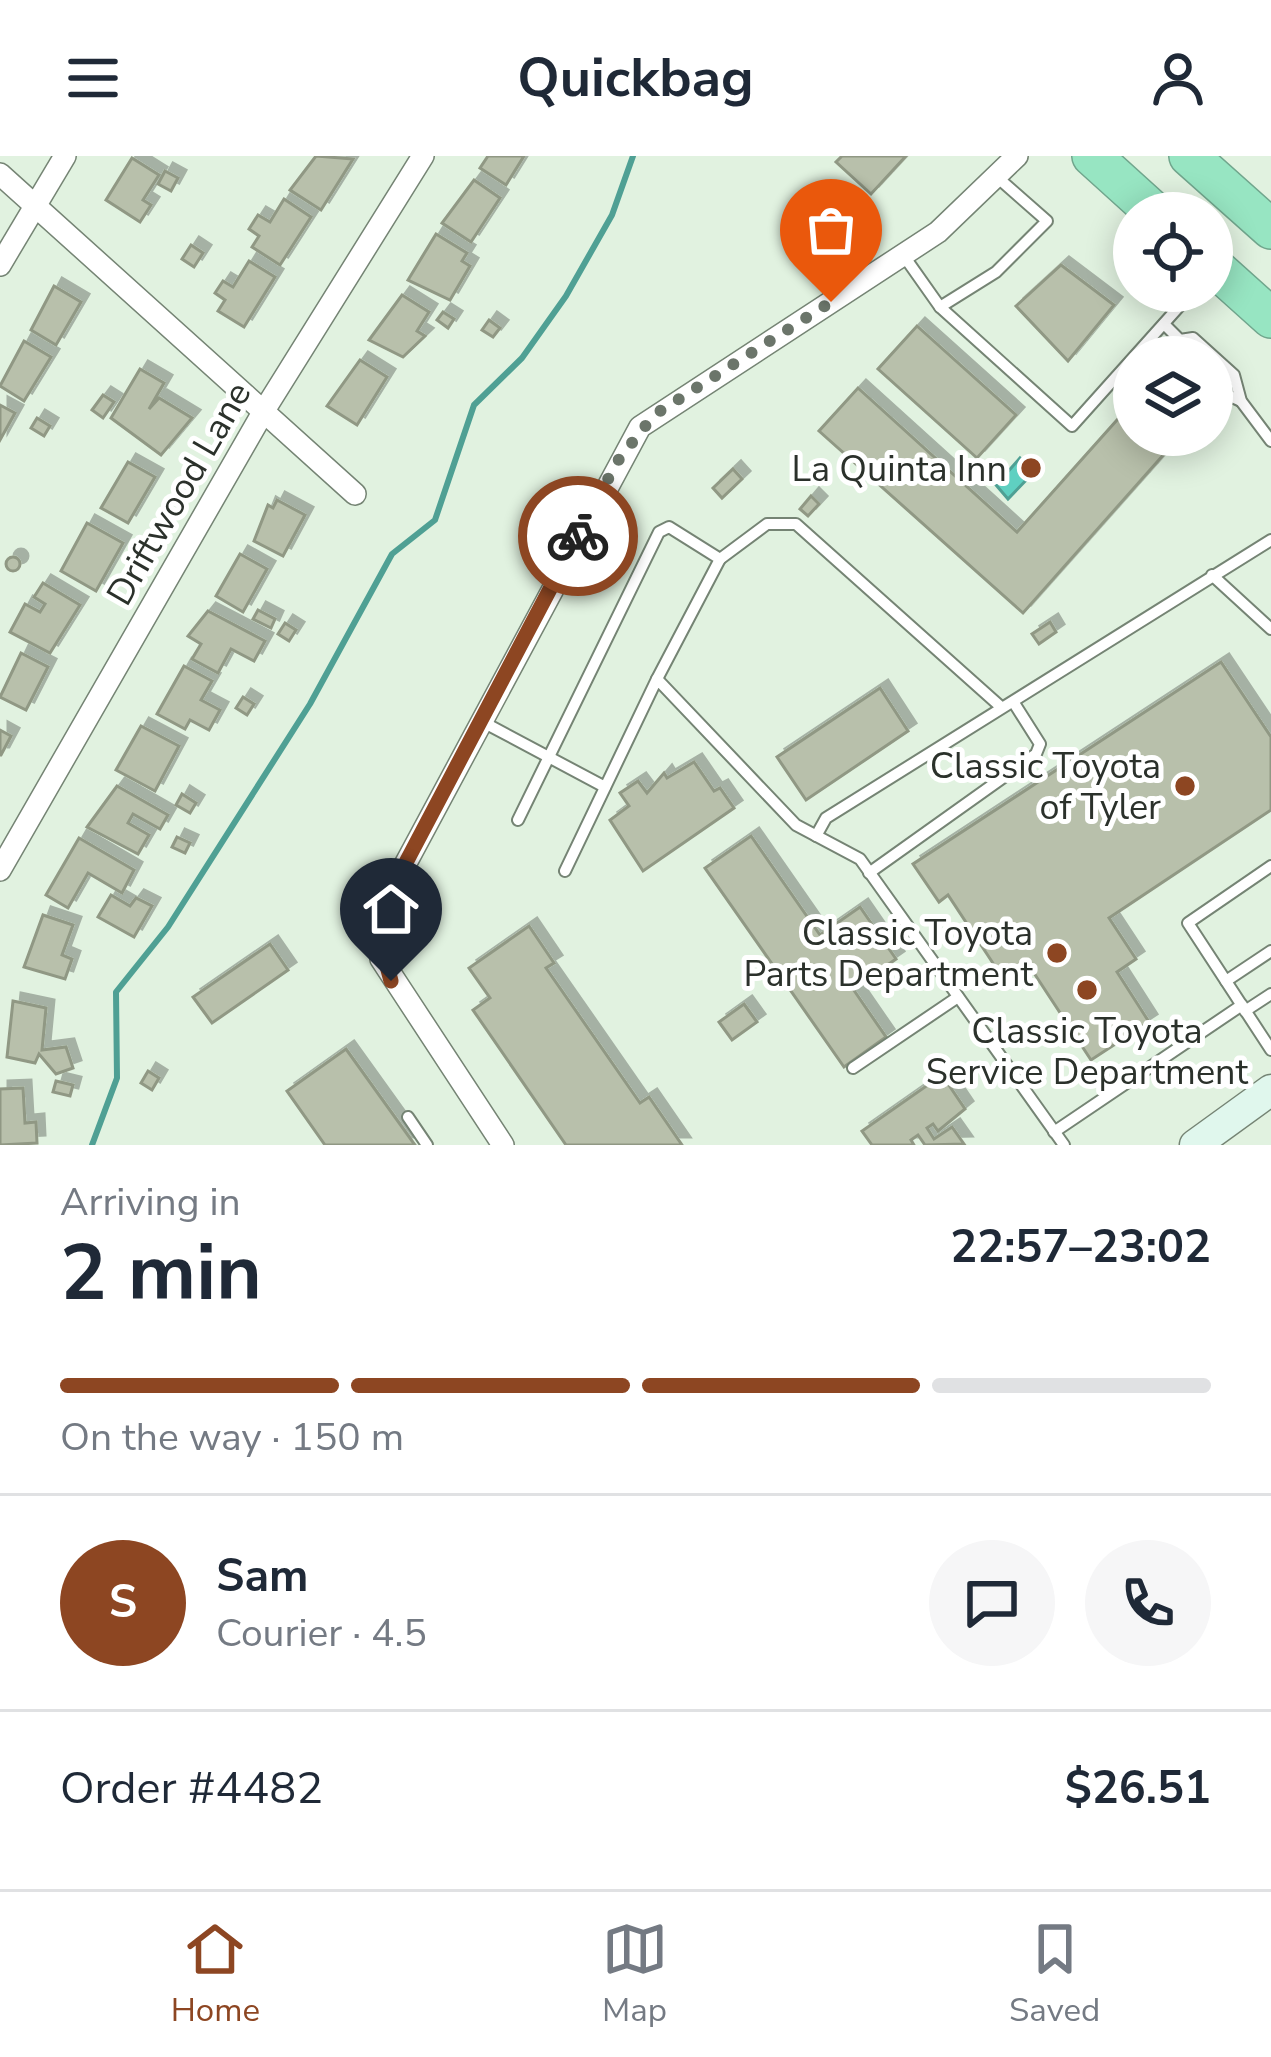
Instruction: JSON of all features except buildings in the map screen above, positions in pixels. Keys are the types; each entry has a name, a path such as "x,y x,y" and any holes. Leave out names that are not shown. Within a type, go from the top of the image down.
{"highway":[{"path":"1092,156 1132,192"},
{"path":"1190,156 1271,230"},
{"path":"1233,291 1271,318"}],"main road":[{"path":"1195,1145 1271,1090"}],"street":[{"path":"0,265 65,156"},
{"name":"Driftwood Lane","path":"0,870 265,409 423,156"},
{"path":"502,1145 391,981 379,936 392,889 640,428 721,370 957,218 1017,156"},
{"path":"0,174 355,494"}],"lane":[{"path":"940,307 996,272 1047,221 997,177"},
{"path":"904,256 940,307 1072,426 1174,312"},
{"path":"1163,324 1176,336"},
{"path":"1233,374 1241,401 1271,441"},
{"path":"1233,397 1241,401"},
{"path":"565,871 720,559 767,524 796,524 1008,705 1040,744 1036,754 869,873"},
{"path":"518,820 659,532 669,527 720,559"},
{"path":"815,836 826,818 1271,540"},
{"path":"1211,574 1271,629"},
{"path":"657,679 796,825 860,860 1064,1145"},
{"path":"481,721 605,787"},
{"path":"1271,866 1188,923 1271,1050"},
{"path":"1226,981 1271,951"},
{"path":"1054,1132 1271,994"},
{"path":"854,1068 958,997"},
{"path":"407,1118 427,1145"}],"water":[{"path":"1020,458 1034,472 1008,499 996,485"}],"waterway":[{"path":"92,1145 117,1078 116,992 168,927 310,704 392,554 435,520 474,405 522,358 566,296 612,215 633,156"}],"way so far":[{"path":"578,536 617,462 654,415 831,302"}],"place":[{"name":"La Quinta Inn","path":"1031,468"},
{"name":"Classic Toyota of Tyler","path":"1185,786"},
{"name":"Classic Toyota Parts Department","path":"1057,953"},
{"name":"Classic Toyota Service Department","path":"1087,990"}],"route":[{"path":"391,981 381,959 379,936 392,889 578,536"}]}
